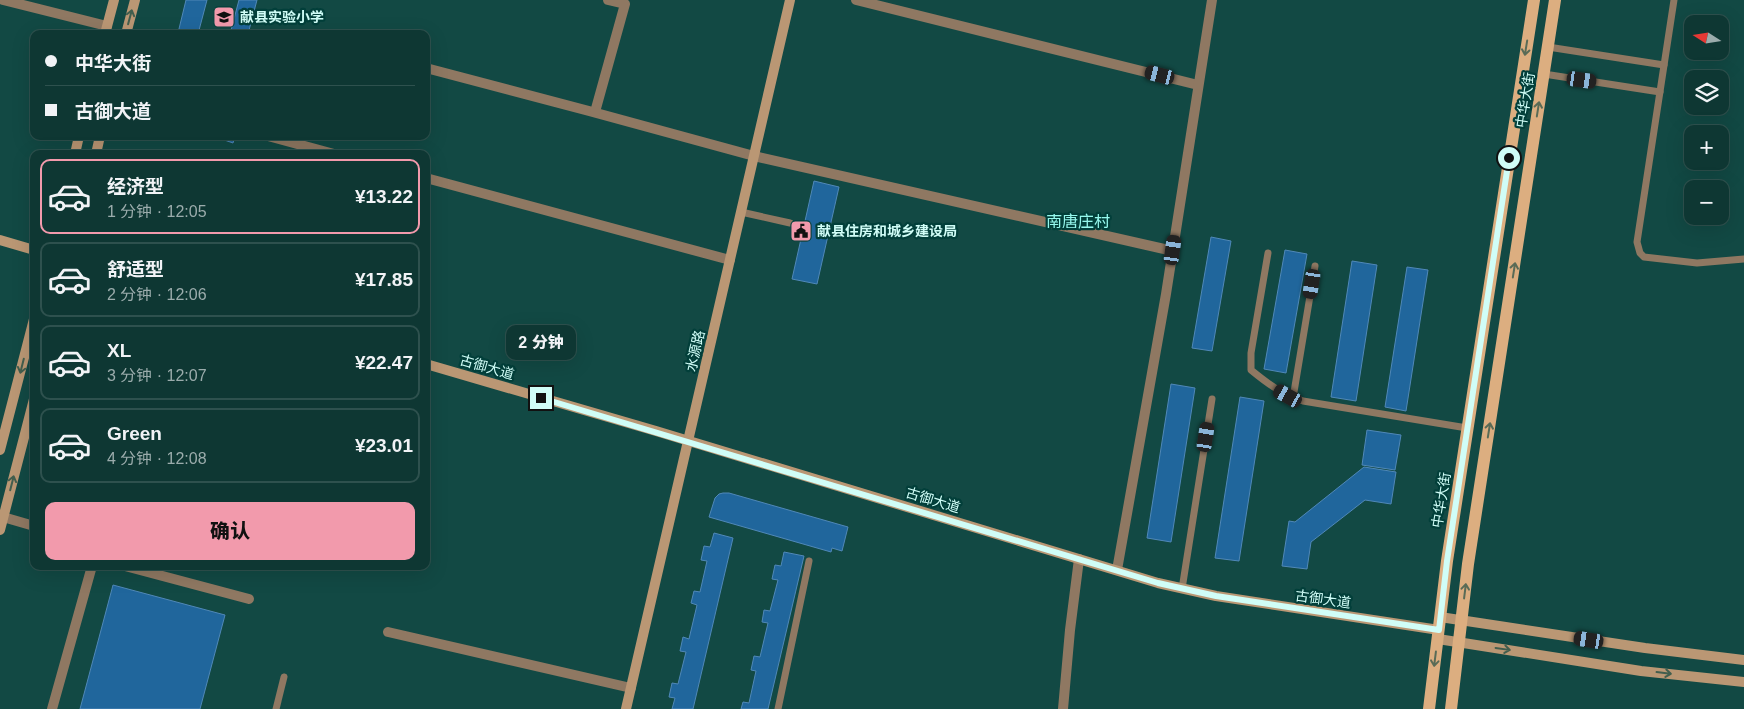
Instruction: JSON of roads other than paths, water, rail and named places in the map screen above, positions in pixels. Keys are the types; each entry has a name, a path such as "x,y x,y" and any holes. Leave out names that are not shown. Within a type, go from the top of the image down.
{"main road":[{"name":"中华大街","path":"1429,709 1467,428 1534,0"},
{"name":"中华大街","path":"1451,709 1468,564 1555,0"}],"street":[{"path":"3,0 106,30 114,0"},
{"path":"127,30 135,0"},
{"path":"595,112 625,4 608,0"},
{"name":"水源路","path":"626,709 790,0"},
{"path":"856,0 1198,84"},
{"path":"1117,570 1166,294 1212,0"},
{"path":"430,69 754,156 1173,250"},
{"path":"283,140 319,150"},
{"path":"430,179 730,260"},
{"path":"0,240 30,249"},
{"path":"0,450 30,334"},
{"name":"古御大道","path":"430,365 688,440 1182,589 1244,601 1439,629 1459,643 1642,671 1744,682"},
{"path":"0,530 30,414"},
{"path":"3,517 30,525"},
{"path":"1063,709 1079,559"},
{"path":"52,709 91,570"},
{"path":"143,570 249,599"},
{"name":"古御大道","path":"1439,629 1462,620 1645,648 1744,660"},
{"path":"388,632 631,688"}],"lane":[{"path":"1674,0 1637,242 1640,254 1644,257 1697,262 1744,259"},
{"path":"1548,47 1664,65"},
{"path":"1544,74 1660,92"},
{"path":"741,212 790,223"},
{"path":"1268,253 1251,353 1251,370 1271,387 1303,401 1467,428"},
{"path":"1293,398 1315,266"},
{"path":"1182,589 1212,399"},
{"path":"778,709 809,561"},
{"path":"276,709 284,677"}],"place":[{"name":"献县实验小学","path":"224,17"},
{"name":"献县住房和城乡建设局","path":"801,231"}],"district":[{"name":"南唐庄村","path":"1078,221"}]}
